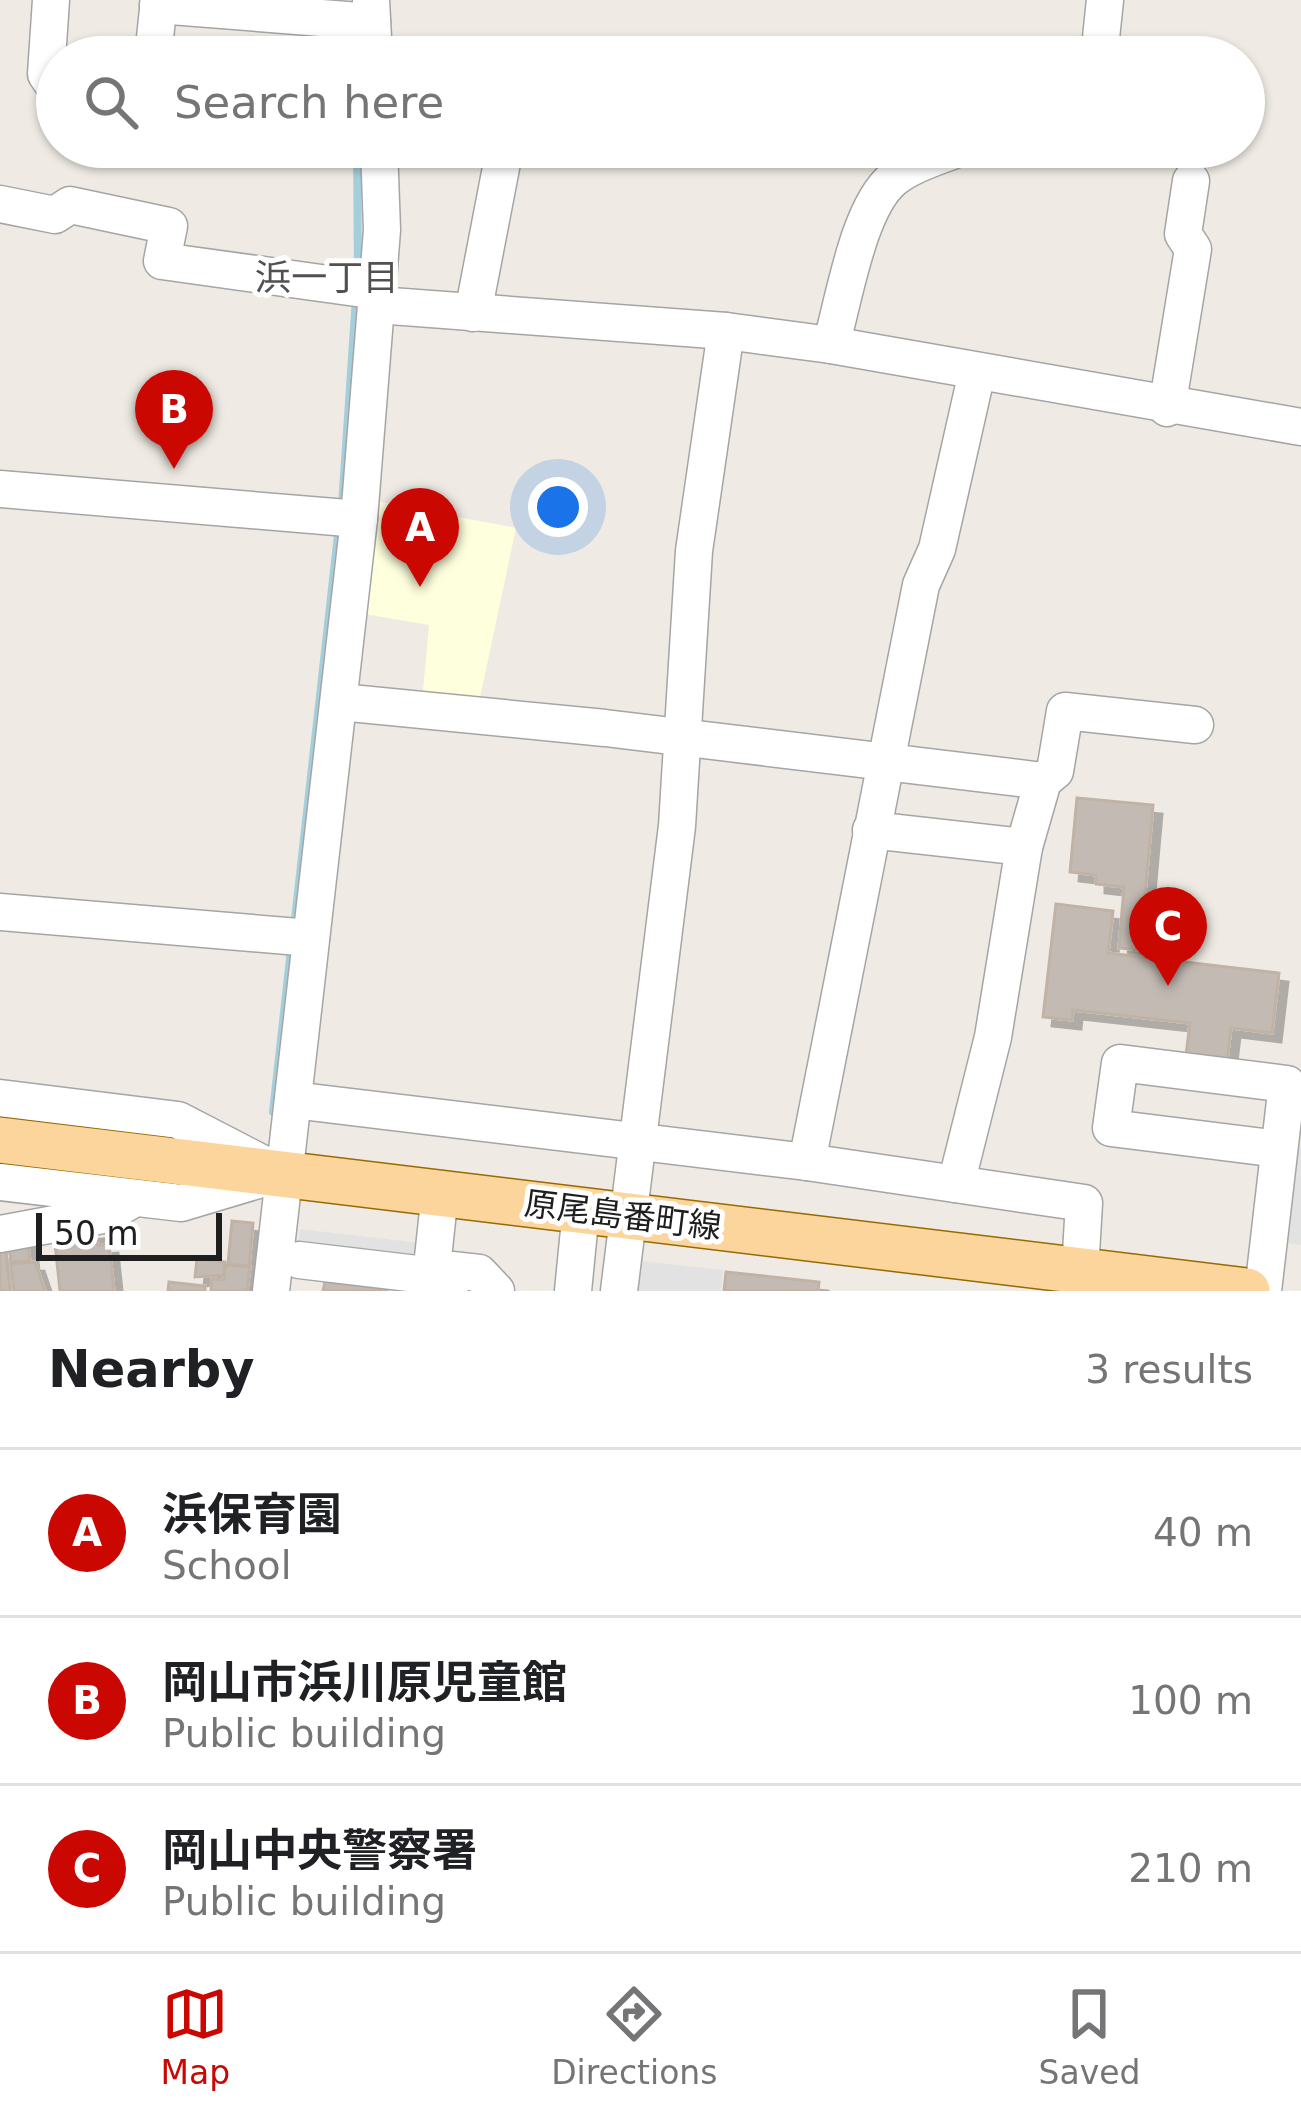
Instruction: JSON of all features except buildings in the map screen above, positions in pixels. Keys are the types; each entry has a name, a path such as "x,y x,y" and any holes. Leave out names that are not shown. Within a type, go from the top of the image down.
{"main road":[{"name":"原尾島番町線","path":"0,1140 1247,1291"}],"street":[{"path":"49,36 51,0"},
{"path":"1102,36 1105,0"},
{"path":"155,36 159,2 364,24"},
{"path":"271,1291 292,1100 299,936 340,702 347,518 377,168"},
{"path":"473,313 501,168"},
{"path":"831,345 868,214 881,190 913,168"},
{"path":"1167,408 1193,249 1184,234 1191,181"},
{"path":"0,204 56,215 70,205 169,226 162,262 473,313 726,331 831,345 1167,408 1301,427"},
{"path":"619,1291 683,737 694,551 726,331"},
{"path":"807,1162 921,585 937,549 977,372"},
{"path":"0,490 347,518"},
{"path":"340,702 1043,781"},
{"path":"956,1184 993,1037 1024,847 1043,781 1055,771 1065,711 1195,725"},
{"path":"872,830 1024,847"},
{"path":"0,912 299,936"},
{"path":"1263,1291 1288,1136 1287,1084 1120,1063 1111,1128 1288,1136"},
{"path":"0,1097 190,1123 283,1173"},
{"path":"292,1100 807,1162 1084,1203 1080,1270"},
{"path":"0,1182 192,1202 283,1173"},
{"path":"440,1193 444,1282"},
{"path":"0,1234 108,1214 134,1198"},
{"path":"573,1291 581,1210"},
{"path":"299,1260 444,1282"},
{"path":"444,1282 452,1270 479,1273 496,1291"}],"shaded area":[{"path":"380,502 516,528 478,707 422,702 429,625 359,613"},
{"path":"1301,1148 1301,1245 1286,1243"},
{"path":"300,1229 420,1243 417,1261 298,1247"},
{"path":"631,1260 723,1270 721,1291 628,1291"}],"waterway":[{"path":"352,31 352,36"},
{"path":"357,168 358,277"},
{"path":"342,505 356,298"},
{"path":"294,928 339,526"},
{"path":"273,1112 291,949"}],"place":[{"name":"岡山市浜川原児童館","path":"174,469"},
{"name":"浜保育園","path":"420,587"},
{"name":"岡山中央警察署","path":"1168,986"}],"district":[{"name":"浜一丁目","path":"327,277"}]}
